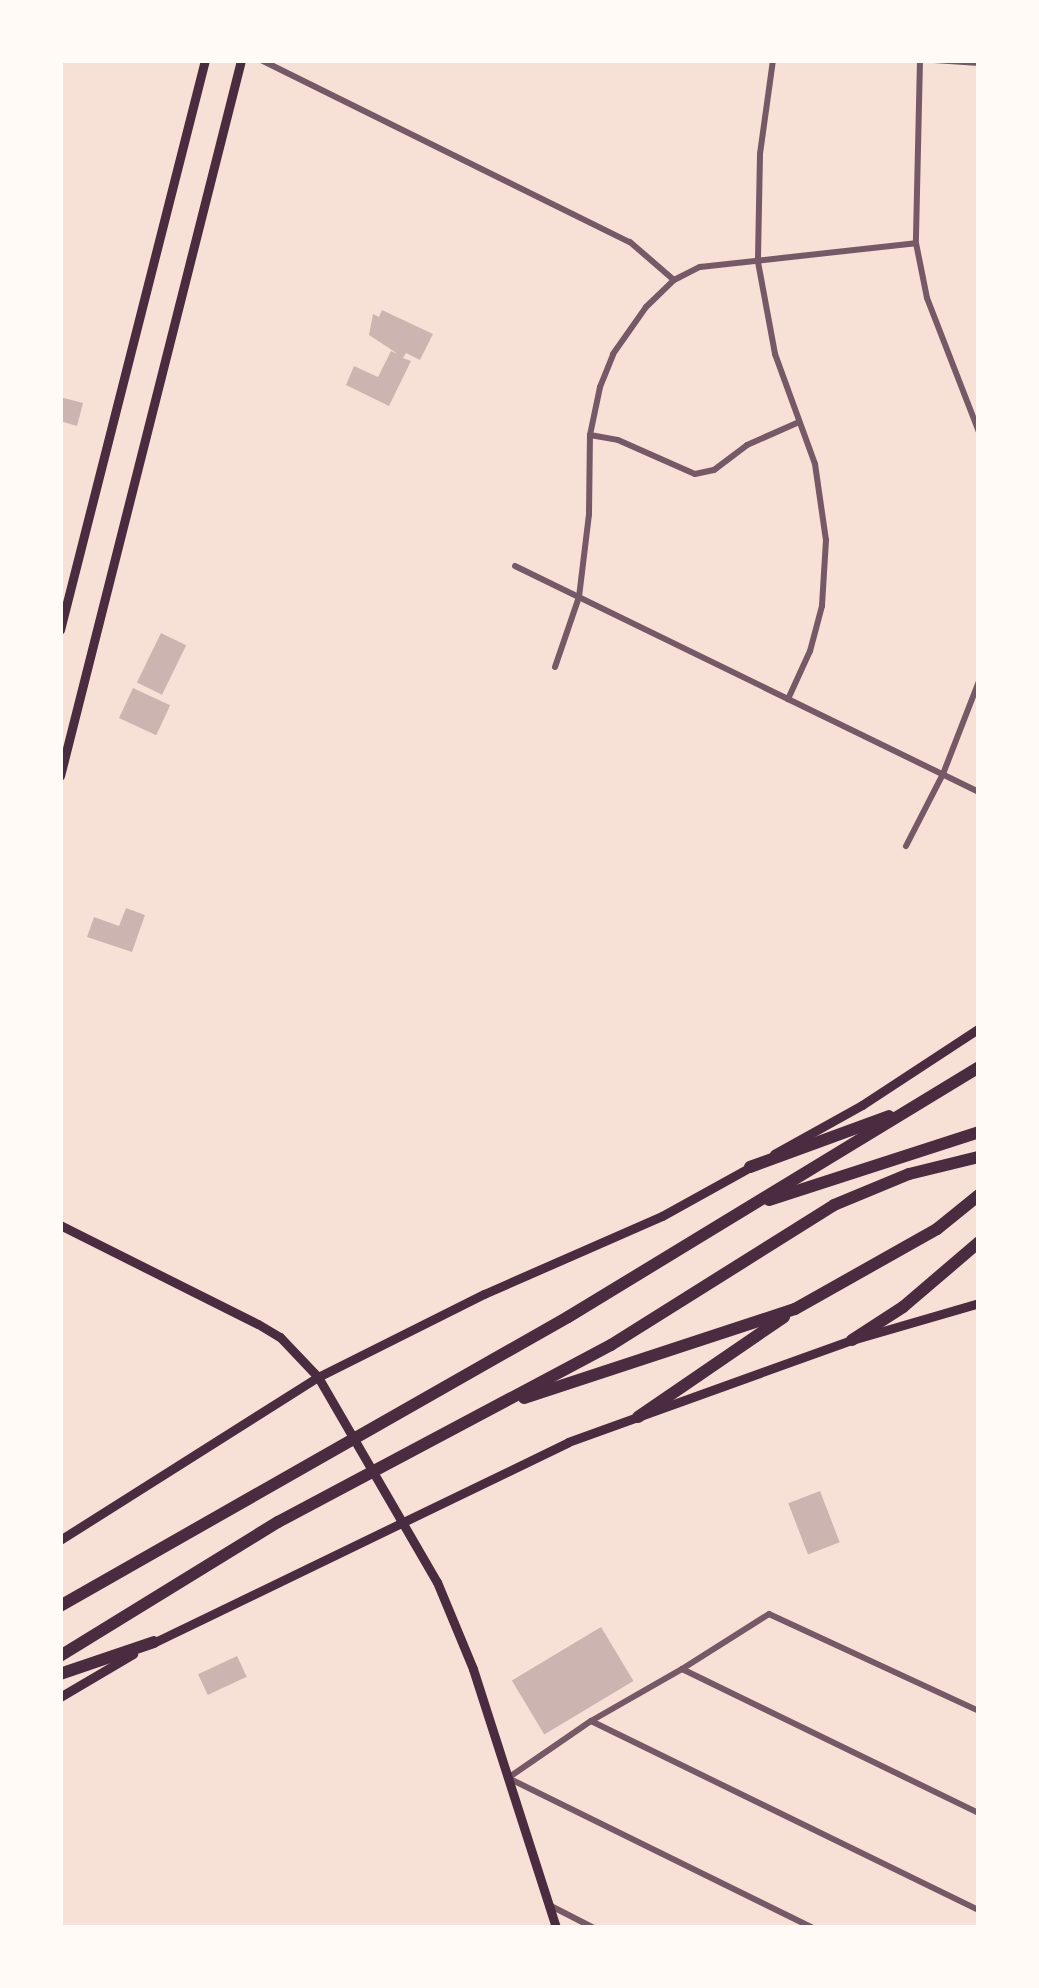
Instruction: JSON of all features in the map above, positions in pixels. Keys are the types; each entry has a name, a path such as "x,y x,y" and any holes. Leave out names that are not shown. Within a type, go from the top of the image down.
{"highway":[{"path":"60,1602 568,1317 979,1067"},
{"path":"750,1167 918,1106"},
{"path":"747,1207 979,1132"},
{"path":"60,1656 278,1522 611,1345 834,1204 909,1174 979,1157"},
{"path":"638,1417 795,1309 919,1240 979,1195"},
{"path":"852,1340 903,1307 979,1242"},
{"path":"488,1409 795,1309"},
{"path":"60,1674 154,1642"}],"main road":[{"path":"60,629 205,60"},
{"path":"60,776 241,60"},
{"path":"60,1540 318,1378 484,1294 662,1216 862,1105 979,1028"},
{"path":"60,1226 258,1324 280,1337 318,1378 405,1525 461,1639 556,1928"},
{"path":"60,1696 154,1642 405,1525 568,1442 852,1340 979,1303"}],"street":[{"path":"261,60 630,242 674,280"},
{"path":"773,60 760,154 758,262 775,354 815,464 826,540 822,606 810,651 788,699"},
{"path":"920,60 916,243 927,298 979,432"},
{"path":"934,60 979,63"},
{"path":"555,667 579,597 589,514 590,435 613,354 646,307 674,280 700,268 916,243"},
{"path":"590,435 618,440 695,474 714,470 747,445 801,421"},
{"path":"515,566 979,792"},
{"path":"907,846 943,774 979,681"},
{"path":"813,1928 508,1778 591,1721 769,1614 979,1711"},
{"path":"682,1669 979,1813"},
{"path":"591,1721 979,1910"},
{"path":"547,1904 594,1928"}],"building":[{"path":"382,310 433,334 420,360 406,353 403,358 411,361 389,406 346,385 354,366 378,377 391,351 398,354 369,335 373,314 379,317"},
{"path":"60,397 83,403 77,426 60,421"},
{"path":"161,633 186,645 162,695 137,682"},
{"path":"133,688 170,705 156,735 119,718"},
{"path":"126,908 145,915 132,952 87,937 94,917 119,926"},
{"path":"820,1491 840,1542 808,1555 788,1503"},
{"path":"601,1627 633,1681 544,1735 512,1681"},
{"path":"237,1656 247,1677 208,1695 198,1674"}]}
